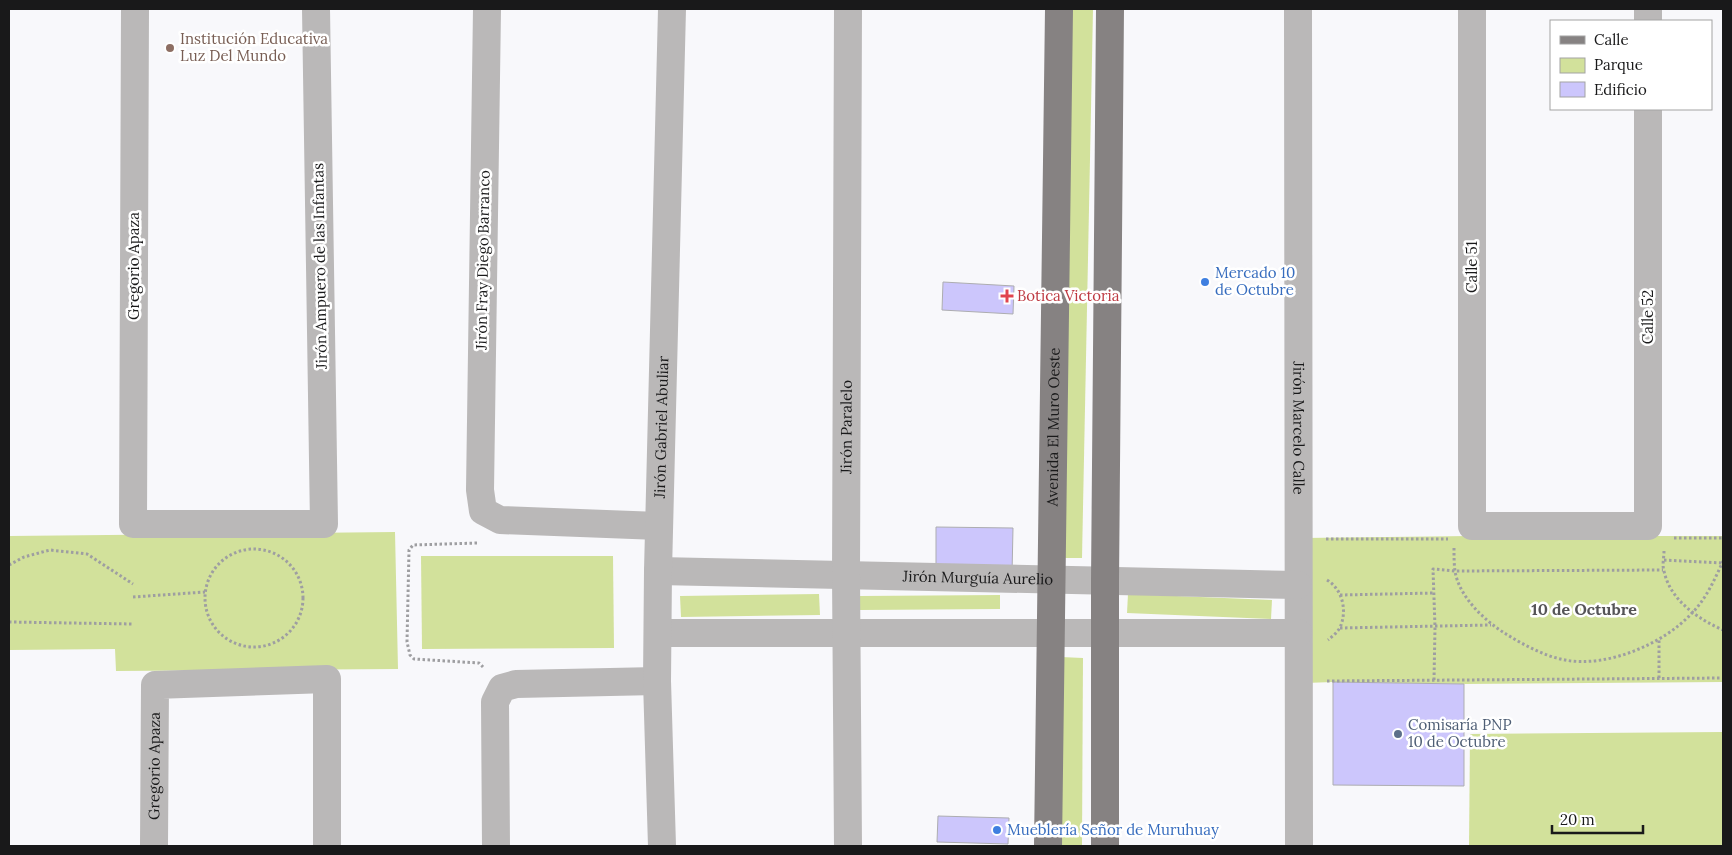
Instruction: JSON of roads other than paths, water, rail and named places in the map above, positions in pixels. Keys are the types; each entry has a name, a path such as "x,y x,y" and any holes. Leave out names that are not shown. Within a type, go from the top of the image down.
{"main road":[{"name":"Avenida El Muro Oeste","path":"1048,846 1059,9"},
{"path":"1105,846 1105,581 1110,9"}],"street":[{"name":"Gregorio Apaza","path":"135,9 133,524 324,524"},
{"name":"Jirón Ampuero de las Infantas","path":"316,9 324,524"},
{"name":"Jirón Fray Diego Barranco","path":"486,9 480,490 492,515 659,526"},
{"name":"Jirón Gabriel Abuliar","path":"662,846 657,681 658,571 672,9"},
{"name":"Jirón Paralelo","path":"848,9 846,575 848,846"},
{"name":"Jirón Marcelo Calle","path":"1298,9 1299,846"},
{"name":"Calle 51","path":"1472,9 1463,532 1656,536"},
{"name":"Calle 52","path":"1648,110 1656,536"},
{"name":"Jirón Murguía Aurelio","path":"658,571 1298,585"},
{"path":"658,633 1298,633"},
{"name":"Gregorio Apaza","path":"154,846 154,685 327,679 327,846"},
{"path":"496,846 495,702 502,688 516,684 657,681"}],"place":[{"name":"Institución Educativa Luz Del Mundo","path":"170,48"},
{"name":"Mercado 10 de Octubre","path":"1205,282"},
{"name":"Botica Victoria","path":"1007,296"},
{"name":"Comisaría PNP 10 de Octubre","path":"1398,734"},
{"name":"Mueblería Señor de Muruhuay","path":"997,830"}],"district":[{"name":"10 de Octubre","path":"1584,609"}]}
